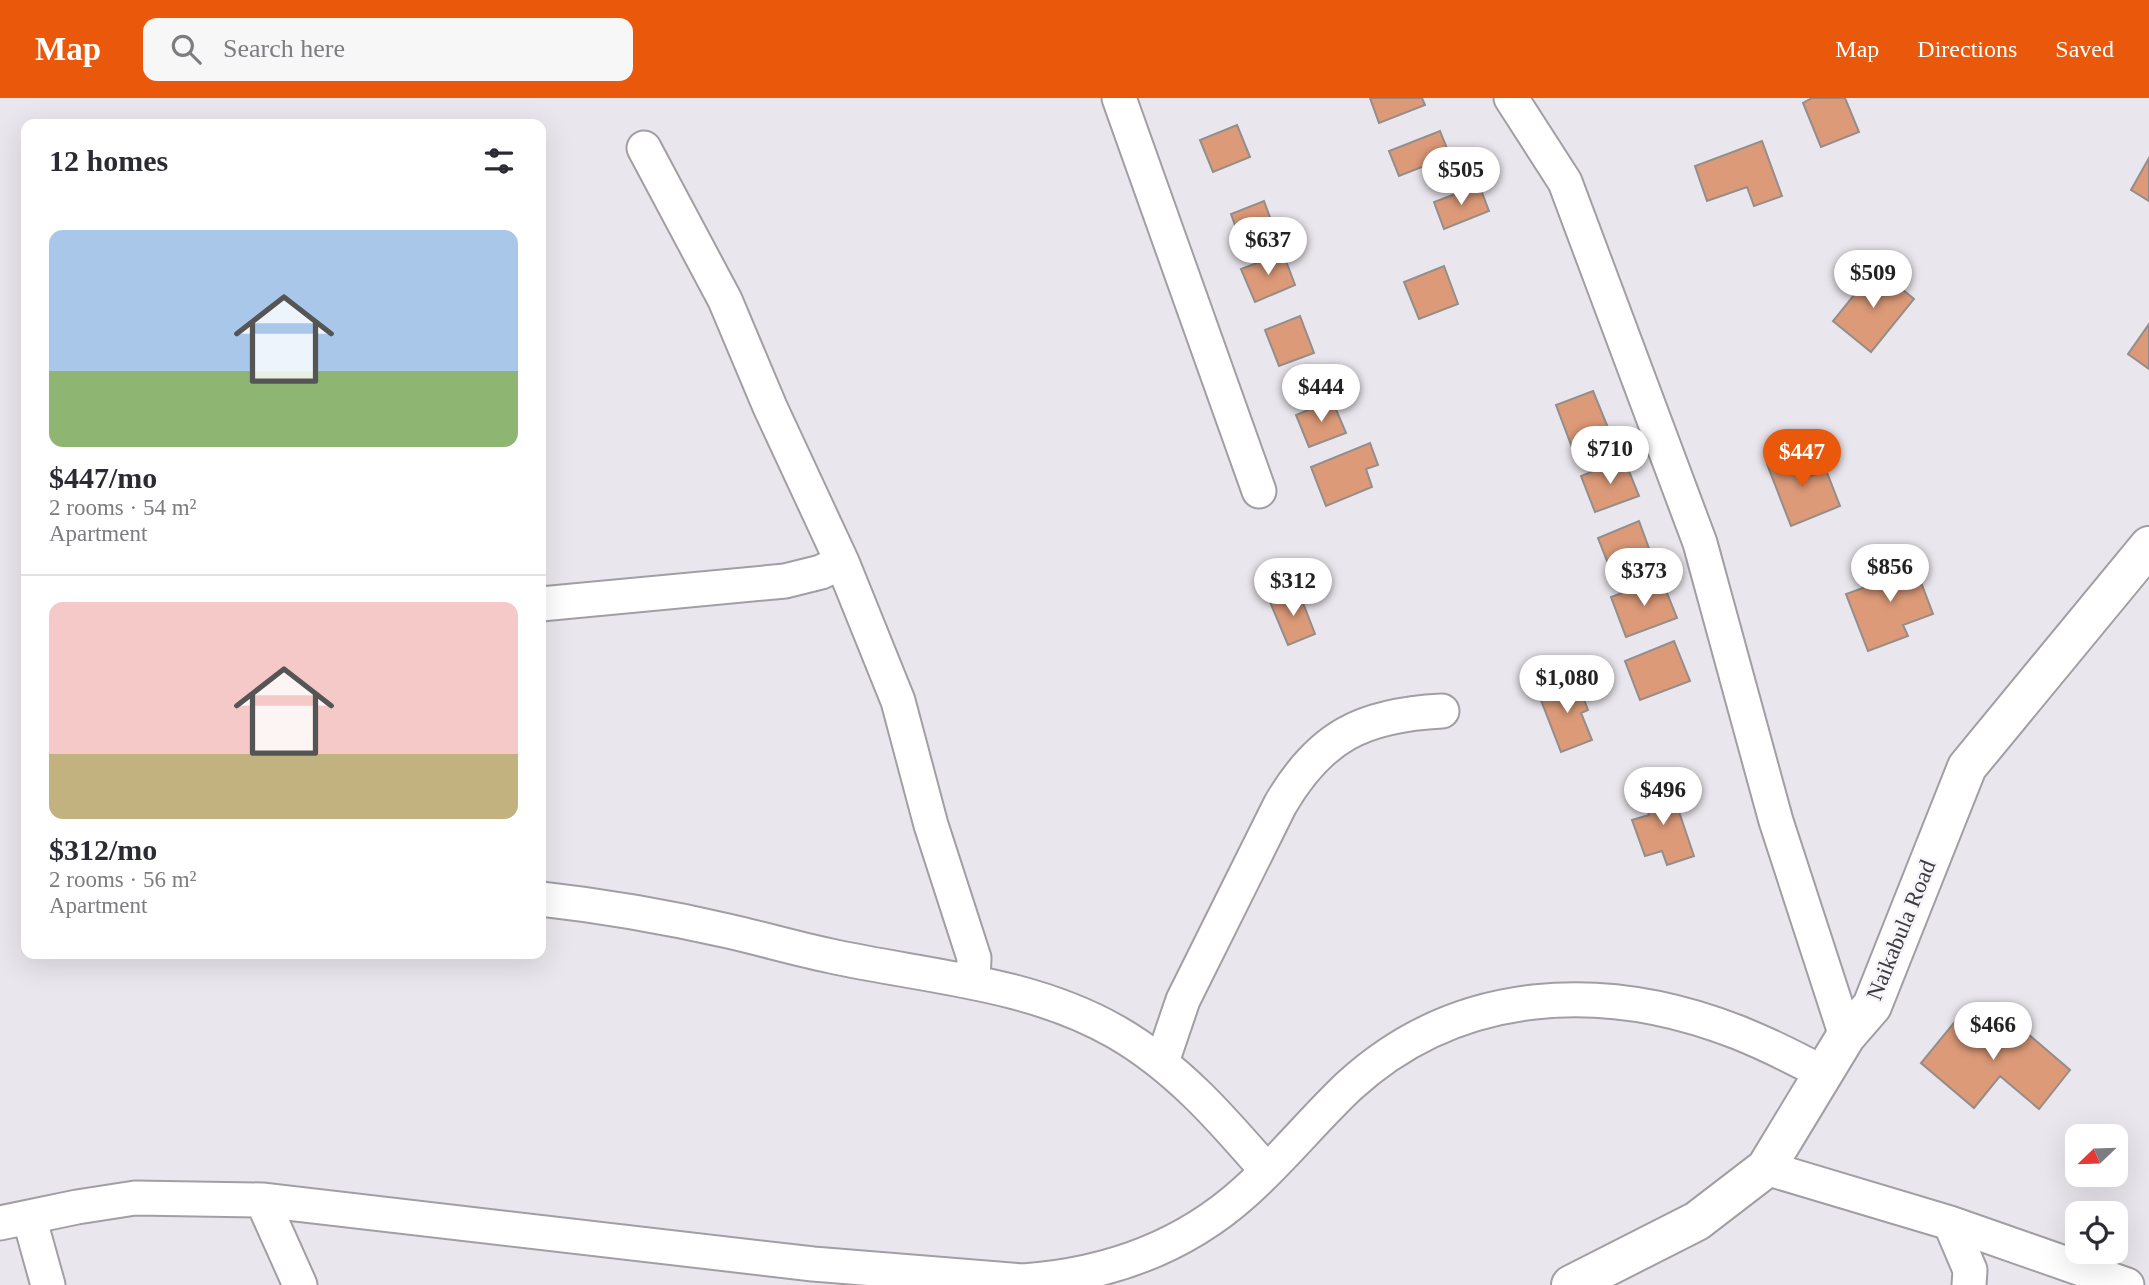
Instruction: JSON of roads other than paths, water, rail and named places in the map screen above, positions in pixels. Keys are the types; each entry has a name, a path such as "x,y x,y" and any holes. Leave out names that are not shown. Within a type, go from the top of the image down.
{"street":[{"path":"1119,98 1259,491"},
{"path":"1511,98 1565,182 1700,542 1776,821 1846,1036"},
{"path":"644,148 725,300 770,407 842,562 898,701 931,825 974,958 973,982"},
{"name":"Naikabula Road","path":"1571,1285 1697,1221 1766,1168 1846,1036 1872,1006 1967,767 2149,546"},
{"path":"546,604 785,581 821,572 842,562"},
{"path":"1162,1062 1183,1000 1294,780 1329,744 1348,731 1402,715 1442,711"},
{"path":"546,900 673,919 827,956 973,982 1039,998 1115,1031 1162,1062 1212,1109 1267,1171"},
{"path":"48,1285 15,1220 135,1198 262,1200 813,1275 1023,1282 1080,1275 1108,1268 1138,1257 1195,1229 1245,1192 1350,1086 1380,1060 1414,1038 1475,1013 1506,1005 1545,1000 1585,999 1662,1010 1735,1032 1823,1073"},
{"path":"1766,1168 1950,1223 2127,1285"},
{"path":"262,1200 300,1285"},
{"path":"1950,1223 1970,1270 1969,1285"}]}
